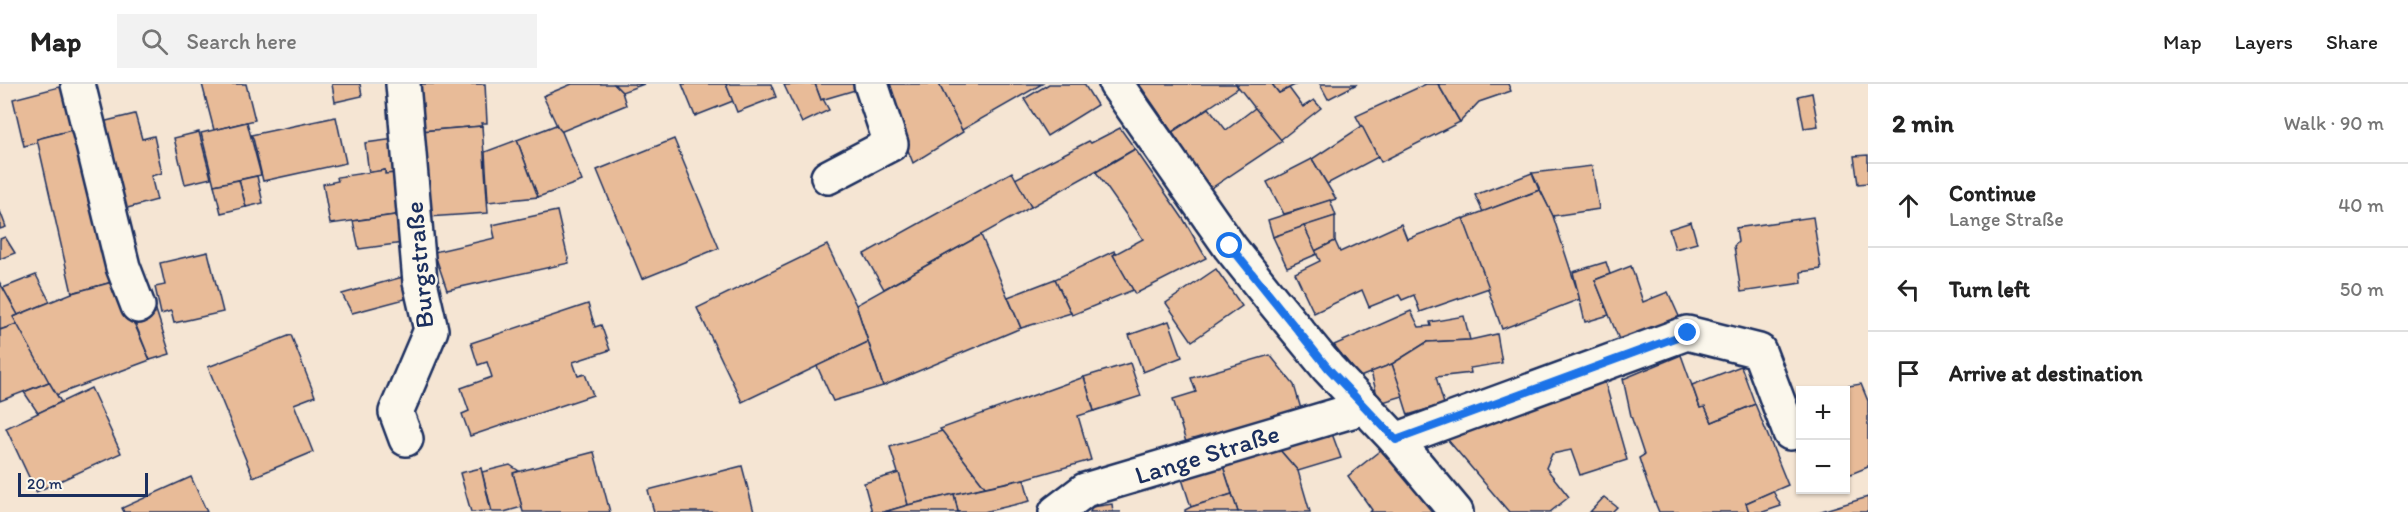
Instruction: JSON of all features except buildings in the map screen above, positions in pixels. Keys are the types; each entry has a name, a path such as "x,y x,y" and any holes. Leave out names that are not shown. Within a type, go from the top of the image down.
{"street":[{"path":"78,84 123,267 138,306"},
{"name":"Burgstraße","path":"403,84 420,282 431,330 396,412 406,439"},
{"path":"828,177 891,144 871,84"},
{"path":"1116,84 1230,246 1328,368 1396,440 1456,512"},
{"path":"1396,440 1688,333 1759,351 1790,433"},
{"name":"Lange Straße","path":"1056,512 1085,490 1365,407"}],"route":[{"path":"1230,246 1328,368 1396,440 1688,333"}]}
